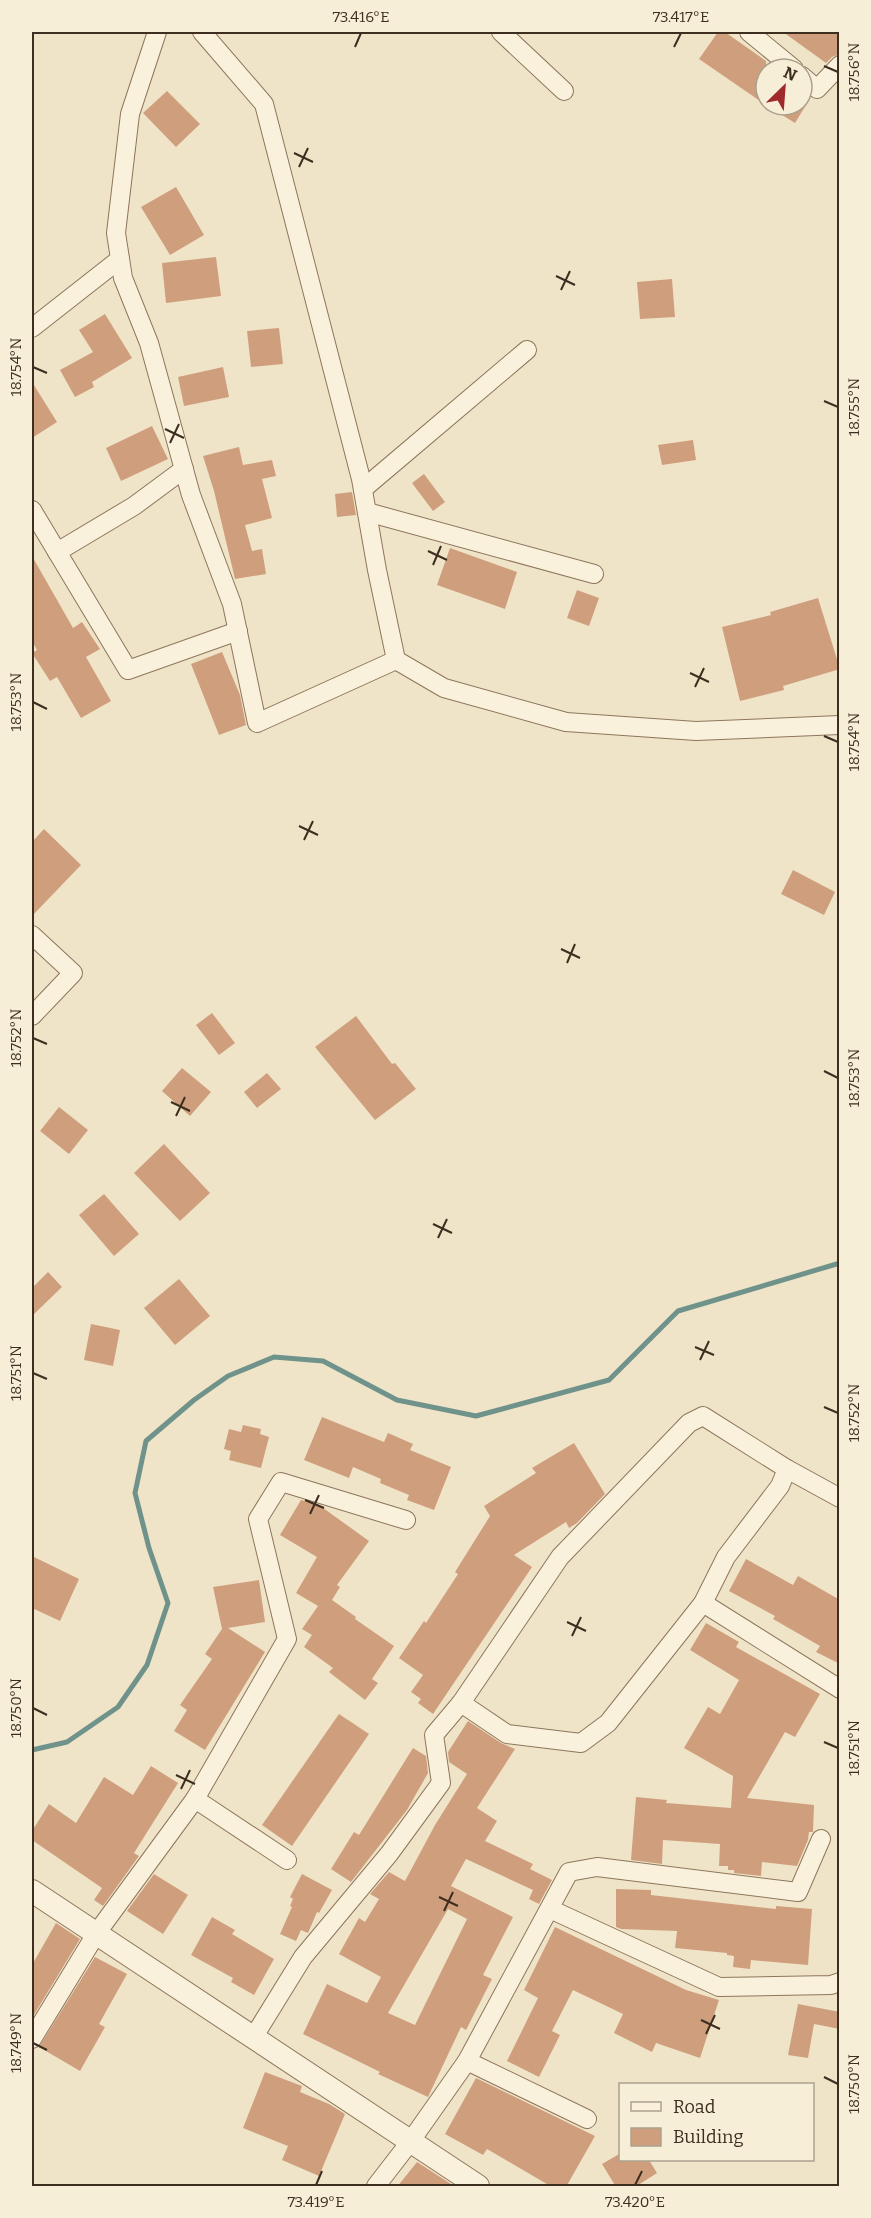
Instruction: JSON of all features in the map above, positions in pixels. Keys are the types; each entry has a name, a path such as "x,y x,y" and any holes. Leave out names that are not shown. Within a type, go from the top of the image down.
{"street":[{"path":"157,32 130,114 116,233 123,278 149,343 191,495 232,604 257,723 396,660"},
{"path":"202,32 264,104 363,489 396,660 444,688 566,722 696,730 840,725"},
{"path":"501,32 564,91"},
{"path":"750,32 780,57"},
{"path":"814,86 817,89 840,65"},
{"path":"32,328 120,259"},
{"path":"363,489 527,350"},
{"path":"57,552 134,506 184,469"},
{"path":"32,510 128,670 238,631"},
{"path":"367,512 594,574"},
{"path":"32,935 73,974 32,1016"},
{"path":"253,2038 303,1957 389,1854 441,1783 434,1735 461,1703 560,1557 689,1423 703,1416 787,1469 840,1498"},
{"path":"461,1703 507,1734 581,1743 608,1723 703,1604 726,1557 780,1486 787,1469"},
{"path":"32,2039 96,1934 195,1799 287,1640 258,1519 281,1482 406,1520"},
{"path":"703,1604 840,1689"},
{"path":"195,1799 287,1860"},
{"path":"376,2187 467,2061 569,1872 597,1868 798,1892 821,1839"},
{"path":"32,1891 478,2187"},
{"path":"550,1909 719,1988 831,1985 840,1982"},
{"path":"467,2061 587,2119"}],"building":[{"path":"718,32 725,32 760,57 754,57 754,97 699,59"},
{"path":"783,32 840,32 840,54 832,57 826,63"},
{"path":"167,91 200,124 176,147 143,113"},
{"path":"785,117 799,117 795,123"},
{"path":"176,187 204,235 170,255 141,207"},
{"path":"216,257 221,296 166,303 162,263"},
{"path":"672,279 675,317 640,319 637,282"},
{"path":"105,314 132,358 92,382 94,387 75,397 60,370 93,352 79,330"},
{"path":"279,328 283,364 251,367 247,331"},
{"path":"223,367 229,397 184,406 178,377"},
{"path":"32,382 57,422 32,438"},
{"path":"152,426 168,459 121,481 106,448"},
{"path":"693,440 696,460 662,465 658,445"},
{"path":"239,447 243,465 272,460 276,476 262,479 272,518 245,525 252,551 262,549 266,574 235,579 214,491 203,456"},
{"path":"424,474 445,502 433,511 412,483"},
{"path":"352,492 356,515 337,517 335,494"},
{"path":"450,548 517,572 505,609 437,585"},
{"path":"32,556 73,628 82,622 100,649 86,657 111,701 81,718 57,677 50,681 32,653 37,650 32,641"},
{"path":"577,590 599,598 589,626 567,618"},
{"path":"818,598 840,669 783,686 784,690 740,701 722,627 771,615 770,612"},
{"path":"222,652 240,695 246,725 219,735 191,664"},
{"path":"44,829 81,865 32,916 32,842"},
{"path":"793,870 835,892 824,915 781,894"},
{"path":"212,1013 235,1043 219,1055 196,1025"},
{"path":"356,1016 392,1064 395,1063 416,1089 375,1120 315,1047"},
{"path":"182,1068 211,1092 190,1116 162,1091"},
{"path":"267,1073 281,1089 257,1108 244,1092"},
{"path":"59,1107 88,1130 69,1154 40,1131"},
{"path":"164,1144 210,1193 180,1221 134,1173"},
{"path":"104,1194 139,1234 114,1256 79,1215"},
{"path":"48,1272 62,1287 32,1316 32,1288"},
{"path":"179,1279 210,1316 175,1345 144,1308"},
{"path":"91,1324 120,1330 113,1366 84,1360"},
{"path":"322,1417 384,1442 388,1433 413,1444 410,1450 451,1467 434,1510 407,1500 409,1495 380,1483 381,1479 353,1467 349,1478 304,1460"},
{"path":"243,1425 261,1429 260,1434 269,1437 261,1468 229,1460 231,1451 224,1449 229,1429 241,1432"},
{"path":"574,1443 605,1494 577,1523 569,1528 566,1522 514,1555 532,1567 433,1714 418,1703 421,1699 411,1692 423,1675 399,1658 424,1621 426,1623 458,1574 455,1572 490,1516 484,1506 536,1473 532,1468"},
{"path":"301,1500 319,1505 369,1541 337,1585 340,1587 332,1600 394,1646 372,1679 378,1683 365,1700 329,1672 333,1668 304,1647 312,1635 302,1629 318,1606 296,1593 317,1557 280,1535"},
{"path":"32,1556 79,1579 60,1621 32,1608"},
{"path":"746,1559 793,1585 798,1576 840,1600 840,1664 816,1652 820,1646 773,1619 775,1616 729,1591"},
{"path":"259,1580 265,1622 228,1628 265,1652 205,1750 174,1731 187,1710 180,1705 212,1659 205,1654 222,1629 213,1587"},
{"path":"706,1623 739,1642 736,1647 820,1694 795,1737 785,1732 747,1798 814,1805 813,1832 809,1832 797,1866 762,1862 761,1876 734,1873 734,1870 728,1870 728,1866 719,1866 720,1844 663,1840 662,1864 631,1860 636,1797 667,1800 666,1803 731,1808 733,1776 684,1748 708,1707 720,1714 739,1680 690,1650"},
{"path":"339,1714 369,1734 292,1846 262,1825"},
{"path":"468,1721 501,1743 515,1749 477,1808 497,1821 485,1841 533,1864 530,1869 552,1880 539,1904 529,1899 533,1890 466,1859 451,1886 513,1917 483,1975 492,1979 466,2030 461,2027 428,2097 378,2074 380,2072 303,2034 327,1984 367,2003 381,1977 339,1954 359,1918 365,1922 379,1899 370,1894 389,1872 405,1881 435,1825 467,1774 449,1762 448,1752","holes":["448,1909 467,1919 415,2025 388,2013"]},
{"path":"413,1748 426,1756 428,1773 407,1810 351,1882 331,1869 354,1832 359,1835"},
{"path":"151,1766 178,1783 134,1853 139,1856 103,1906 94,1900 102,1888 32,1840 32,1831 49,1804 76,1823 104,1777 133,1795"},
{"path":"154,1874 188,1895 163,1934 127,1911"},
{"path":"302,1874 332,1890 319,1913 317,1912 308,1933 301,1930 296,1941 280,1934 292,1907 290,1906 293,1899 290,1897"},
{"path":"616,1889 651,1890 651,1895 776,1909 776,1906 812,1909 808,1965 751,1960 750,1969 733,1967 734,1956 727,1955 727,1953 675,1948 677,1931 621,1929 616,1927"},
{"path":"212,1917 235,1930 232,1934 274,1959 254,1995 231,1982 233,1978 191,1955"},
{"path":"56,1923 80,1939 32,2018 32,1965"},
{"path":"555,1927 686,1990 719,2000 700,2058 656,2043 652,2052 614,2033 623,2014 573,1990 552,2031 560,2035 539,2077 507,2061 538,1998 524,1990"},
{"path":"95,1957 127,1974 99,2024 105,2027 80,2071 39,2047"},
{"path":"798,2004 840,2012 840,2029 814,2024 808,2058 788,2055"},
{"path":"265,2072 302,2086 300,2092 329,2104 345,2114 319,2176 282,2160 288,2146 243,2128"},
{"path":"476,2078 595,2136 566,2187 552,2187 487,2149 483,2155 445,2134"},
{"path":"619,2154 619,2161 650,2161 657,2173 635,2187 616,2187 602,2164"},
{"path":"417,2162 451,2184 454,2187 397,2187"}],"waterway":[{"path":"32,1750 67,1742 118,1707 147,1665 168,1603 149,1548 135,1493 146,1441 194,1400 228,1376 274,1357 323,1361 397,1400 476,1416 609,1380 678,1311 840,1263"}]}
